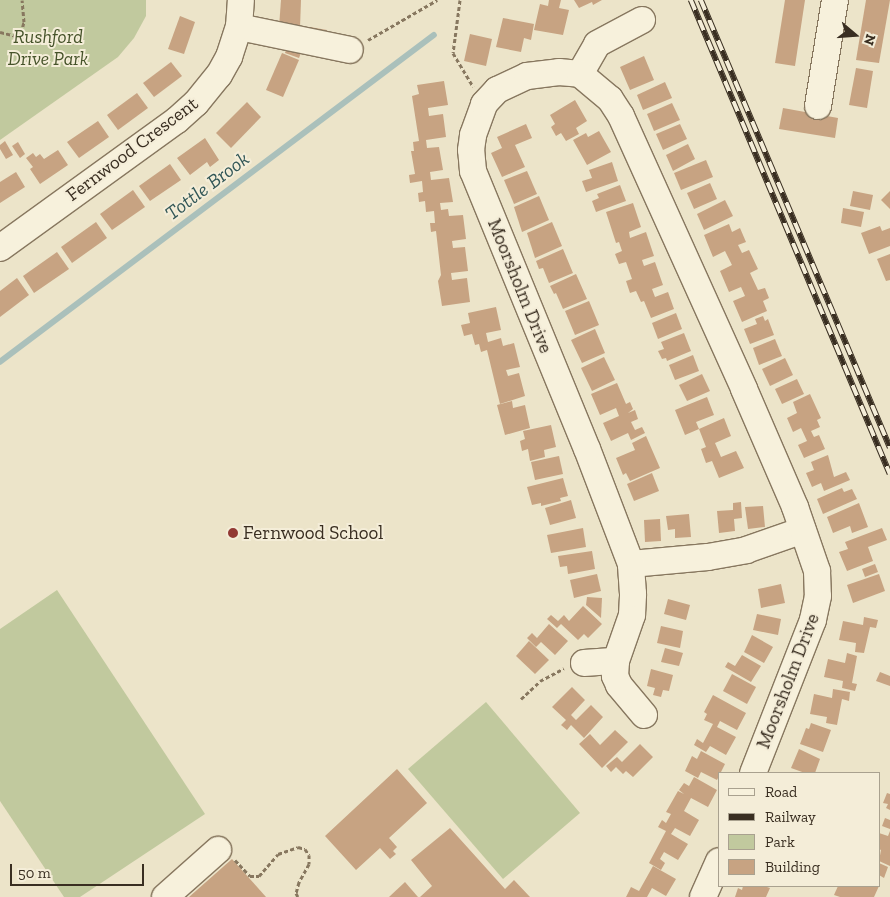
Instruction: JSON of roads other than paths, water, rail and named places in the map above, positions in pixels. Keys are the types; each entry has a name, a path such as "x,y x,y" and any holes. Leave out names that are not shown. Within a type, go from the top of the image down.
{"street":[{"name":"Fernwood Crescent","path":"0,248 177,120 196,103 219,76 229,57 239,27 241,0"},
{"path":"816,90 835,0"},
{"path":"580,74 597,44 642,20"},
{"path":"239,27 350,50"},
{"name":"Moorsholm Drive","path":"644,715 619,685 616,676 616,661 632,615 633,594 630,564 583,440 473,171 473,135 484,104 497,90 527,76 559,72 580,74 604,93 621,116 740,380 803,530 817,571 818,596 816,610 753,772"},
{"path":"630,564 718,555 746,550 803,530"},
{"path":"572,666 616,661"},
{"path":"164,897 218,850"},
{"path":"703,897 718,863"}],"waterway":[{"name":"Tottle Brook","path":"0,362 434,35"}],"railway":[{"path":"691,0 890,474"},
{"path":"701,0 890,448"}],"place":[{"name":"Fernwood School","path":"233,533"}],"park label":[{"name":"Rushford Drive Park","path":"48,48"}]}
